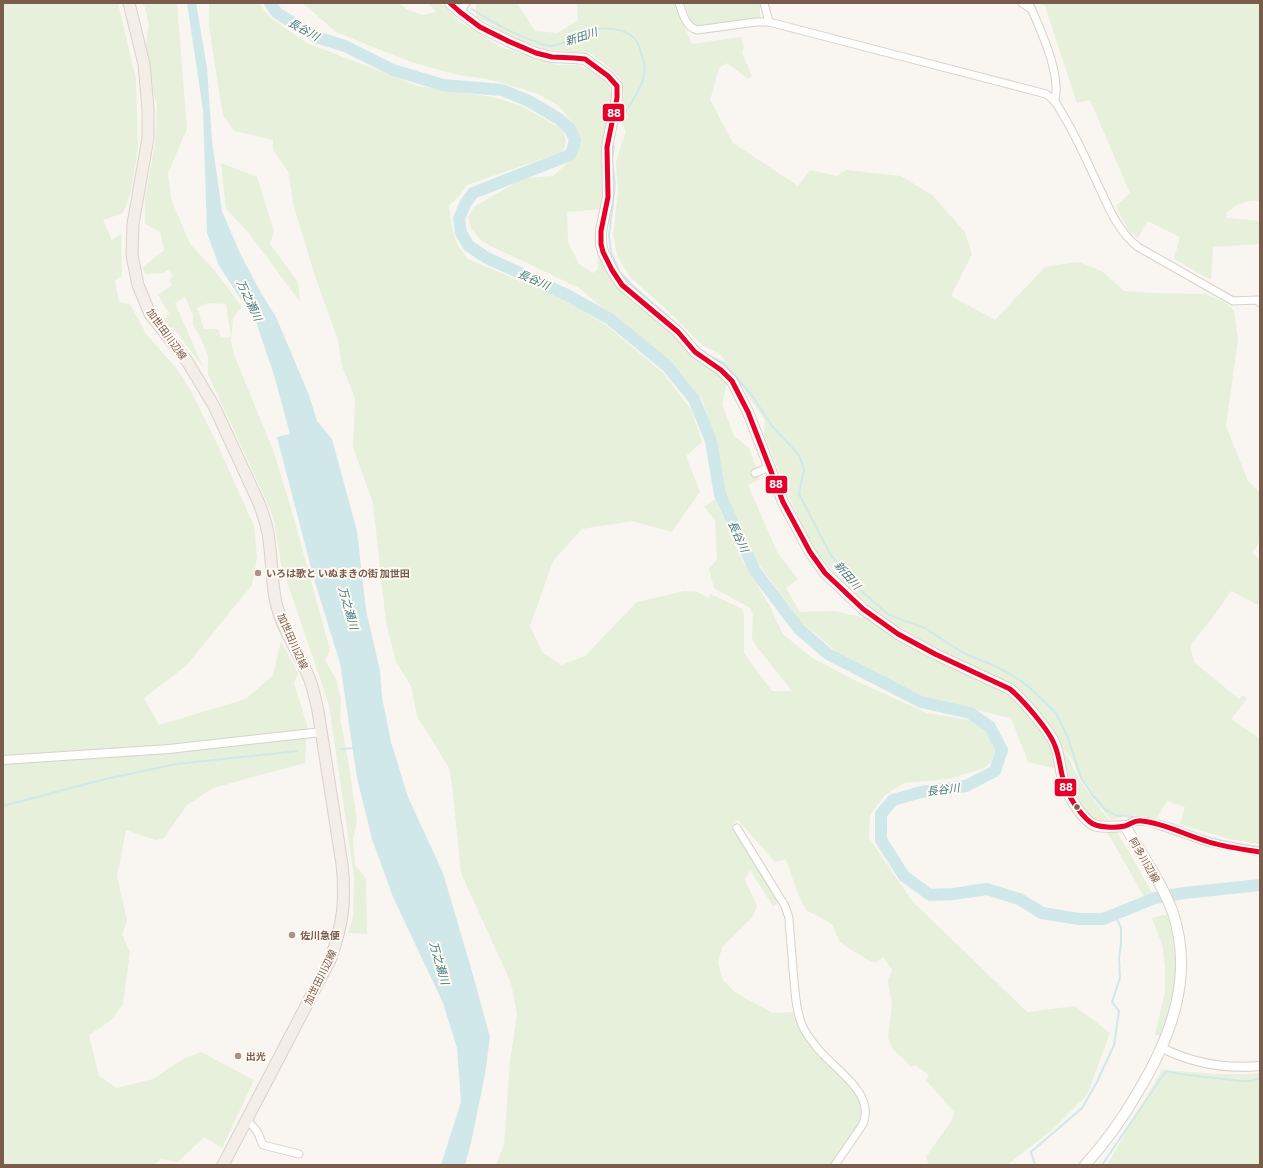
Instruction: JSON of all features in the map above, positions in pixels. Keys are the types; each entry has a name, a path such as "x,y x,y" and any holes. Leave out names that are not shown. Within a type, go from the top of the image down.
{"main road":[{"name":"加世田川辺線","path":"129,3 144,64 148,109 148,138 133,224 132,255 138,285 150,314 190,367 214,406 264,516 268,533 276,603 314,691 322,732 344,886 344,906 341,925 330,960 223,1165"},
{"name":"阿多川辺線","path":"456,8 480,27 536,53 552,57 585,59 608,76 617,86 617,98 607,148 608,197 601,231 601,244 607,261 622,285 678,332 695,352 721,370 732,381 748,412 783,502 810,552 833,582 862,609 898,634 935,654 1010,689 1018,696 1051,737 1058,753 1067,791 1085,818 1095,826 1125,826 1162,890 1173,913 1180,951 1180,979 1173,1019 1154,1064 1122,1118 1085,1165"}],"street":[{"path":"456,8 466,3"},
{"path":"679,3 687,23 691,28 697,30 756,22 769,22 1046,94 1055,101 1074,133 1112,215 1130,240 1138,247 1233,301 1257,300 1260,303"},
{"path":"764,3 769,22"},
{"path":"1022,3 1030,6 1050,58 1057,87 1055,101"},
{"path":"754,473 770,467"},
{"path":"3,760 169,749 322,732"},
{"path":"1125,826 1134,821 1150,822 1207,842 1260,852"},
{"path":"737,828 785,906 789,918 796,1004 802,1025 816,1048 855,1086 862,1097 866,1108 866,1117 863,1124 835,1165"},
{"path":"1162,1048 1174,1054 1214,1065 1235,1067 1260,1066"},
{"path":"247,1120 257,1131 263,1145 299,1154"}],"green space":[{"path":"3,3 118,3 136,79 138,149 131,192 123,213 103,220 112,240 121,233 122,276 115,280 119,302 130,304 146,334 177,369 191,391 219,448 254,526 257,558 252,585 186,666 144,698 159,725 246,699 273,675 281,641 298,673 294,683 307,725 305,763 213,788 187,805 164,838 155,840 126,830 117,876 127,920 122,935 130,952 123,1004 110,1021 89,1035 99,1076 117,1088 153,1079 181,1060 201,1052 254,1080 222,1148 204,1137 178,1162 161,1159 153,1165 3,1165"},
{"path":"141,3 177,3 187,129 168,173 171,199 190,244 216,272 242,307 233,318 231,341 234,355 273,450 291,508 330,650 325,660 336,679 341,699 340,718 357,821 353,839 355,864 366,879 367,934 348,933 353,917 354,877 329,705 281,564 274,520 208,374 208,356 193,325 193,315 185,297 175,303 203,367 173,327 169,328 164,321 169,313 158,295 172,285 169,280 174,276 168,270 164,273 145,274 143,267 164,250 160,232 145,224 145,197 155,144 157,106 146,43 149,25 145,7","holes":["208,303 226,304 231,337 221,338 218,329 204,329 197,308"]},
{"path":"209,3 259,3 269,17 307,43 418,86 493,97 522,106 563,130 566,140 564,150 559,153 467,185 449,206 452,227 457,244 468,259 565,300 606,325 663,373 692,411 702,442 686,456 700,492 672,532 632,521 582,529 553,561 530,626 542,652 561,665 585,656 637,602 684,591 698,592 708,598 711,594 742,609 744,614 744,653 772,691 792,691 757,647 752,638 753,615 750,608 714,588 709,569 717,559 715,520 704,507 715,499 742,560 768,603 783,634 811,657 858,682 927,713 969,720 984,730 993,740 997,749 991,762 984,768 949,779 904,783 885,795 870,815 869,838 912,901 1027,1012 1075,1006 1110,1033 1087,1095 1052,1130 1007,1165 929,1165 926,1157 953,1118 954,1112 926,1080 929,1075 915,1065 910,1067 906,1061 893,1050 888,1037 892,1005 888,981 892,970 883,957 874,963 851,950 840,942 832,924 806,910 798,894 786,859 775,862 738,820 733,825 738,836 779,902 773,906 750,870 745,880 757,906 753,916 722,947 718,963 723,980 736,993 773,1013 793,1012 798,1028 813,1049 853,1087 864,1108 858,1125 832,1165 496,1165 504,1145 510,1062 517,1014 511,983 461,873 449,768 417,716 411,686 396,662 386,622 373,503 353,447 355,398 342,366 338,340 316,279 294,207 288,171 273,150 273,140 234,131 223,116 209,26"},
{"path":"303,3 398,3 408,10 422,15 436,12 429,3 441,3 460,22 501,47 557,65 578,65 598,75 608,86 614,98 603,152 602,209 567,212 568,242 579,264 593,273 598,269 597,249 616,287 676,337 698,361 711,367 727,383 722,404 734,436 749,448 760,479 748,485 778,554 798,579 786,588 800,612 834,611 866,618 929,658 997,689 1013,699 1035,723 1051,746 1058,769 1028,762 1011,718 927,699 842,656 802,623 755,559 726,498 715,441 702,399 680,372 579,288 483,242 471,228 468,217 474,207 524,178 553,176 576,155 580,144 577,129 559,106 536,93 492,80 454,74 411,62 336,32"},
{"path":"476,3 517,3 535,31 557,33 578,20 577,3 674,3 692,44 741,37 744,47 742,53 752,76 748,79 727,63 719,68 710,100 733,143 798,186 810,170 837,176 846,170 901,176 932,195 965,232 972,254 951,296 995,320 1045,267 1078,262 1102,271 1124,291 1205,294 1224,302 1234,310 1238,339 1226,426 1248,481 1260,492 1260,541 1252,553 1260,560 1260,601 1258,605 1231,591 1190,646 1194,662 1239,699 1243,695 1247,699 1231,719 1259,738 1260,737 1260,844 1229,839 1180,824 1185,807 1167,801 1157,818 1130,815 1111,820 1094,799 1078,774 1072,759 1062,748 1045,720 1018,689 1006,681 943,655 910,636 863,601 838,578 807,536 764,435 765,421 721,355 701,344 665,308 631,278 617,256 613,234 618,192 616,161 626,131 620,120 624,93 620,78 590,53 543,49 507,34 476,16"},
{"path":"685,3 760,3 760,18 701,26 691,23"},
{"path":"1038,3 1260,3 1260,201 1241,203 1226,214 1227,218 1260,221 1260,244 1213,247 1211,280 1174,259 1180,237 1147,221 1138,238 1128,230 1116,206 1130,193 1090,100 1077,103 1045,6"},
{"path":"221,163 257,177 274,231 270,244 298,282 300,302 248,232 226,209"},
{"path":"1062,750 1070,760 1082,783 1112,824 1100,823 1091,818 1073,794 1068,783"},
{"path":"1116,831 1153,895 1145,898 1107,832"},
{"path":"1167,915 1171,930 1174,945 1175,976 1170,1007 1161,1036 1155,1035 1165,992 1165,966 1162,944 1152,918"},
{"path":"1162,1070 1220,1074 1260,1073 1260,1165 1107,1165"}],"water":[{"name":"万之瀬川","path":"187,3 196,3 207,68 212,141 222,211 240,253 261,293 276,317 309,395 317,421 332,439 357,531 366,610 380,671 382,697 391,742 408,797 443,873 490,1037 485,1074 465,1165 441,1165 461,1102 457,1048 443,1003 393,897 372,839 357,778 340,663 314,579 277,437 290,434 274,375 256,322 219,266 207,233 203,110"}],"waterway":[{"name":"長谷川","path":"270,3 277,13 316,37 345,46 393,70 443,85 502,90 529,101 559,119 570,129 575,140 570,155 473,193 465,204 459,219 461,233 469,246 487,258 567,295 610,319 667,366 694,399 711,441 720,495 755,571 799,629 828,654 921,702 970,713 990,727 1002,750 995,771 966,786 921,792 893,800 881,814 881,840 904,876 930,895 953,894 987,889 1019,899 1042,913 1079,919 1103,919 1155,898 1184,893 1260,885"},
{"name":"新田川","path":"472,9 512,32 547,46 554,46 598,29 609,28 620,30 630,35 639,46 643,60 644,72 640,87 622,117"},
{"name":"新田川","path":"614,146 612,160 615,185 609,236 611,252 619,271 633,286 681,328"},
{"name":"新田川","path":"707,355 724,363 753,397 772,426 799,455 804,469 799,494 830,554 857,587 889,615 925,628 965,654 993,665 1012,675 1029,687 1056,713 1068,738 1081,778 1093,796 1106,810 1115,815 1145,818"},
{"path":"341,749 354,748"},
{"path":"3,806 105,779 177,764 297,751"},
{"name":"新田川","path":"1151,819 1169,823 1212,838 1260,847"},
{"path":"1035,1165 1031,1152 1082,1108 1097,1082 1114,1045 1119,1011 1112,1002 1120,978 1119,958 1121,943 1121,928 1115,914"},
{"path":"1102,1165 1166,1071 1241,1081 1251,1081 1260,1078"}],"transit line":[{"name":"88","path":"450,3 480,27 536,53 552,57 585,59 608,76 617,86 617,98 607,147 608,197 601,231 601,244 603,252 622,285 678,332 695,352 721,370 732,381 748,412 783,502 810,552 825,573 863,609 898,634 935,654 1010,689 1029,708 1048,732 1057,750 1068,793 1078,809 1093,824 1117,827 1125,826 1137,821 1150,822 1212,843 1260,852"}],"place":[{"name":"いろは歌と いぬまきの街 加世田","path":"258,573"},
{"name":"佐川急便","path":"292,935"},
{"name":"出光","path":"238,1056"}]}
